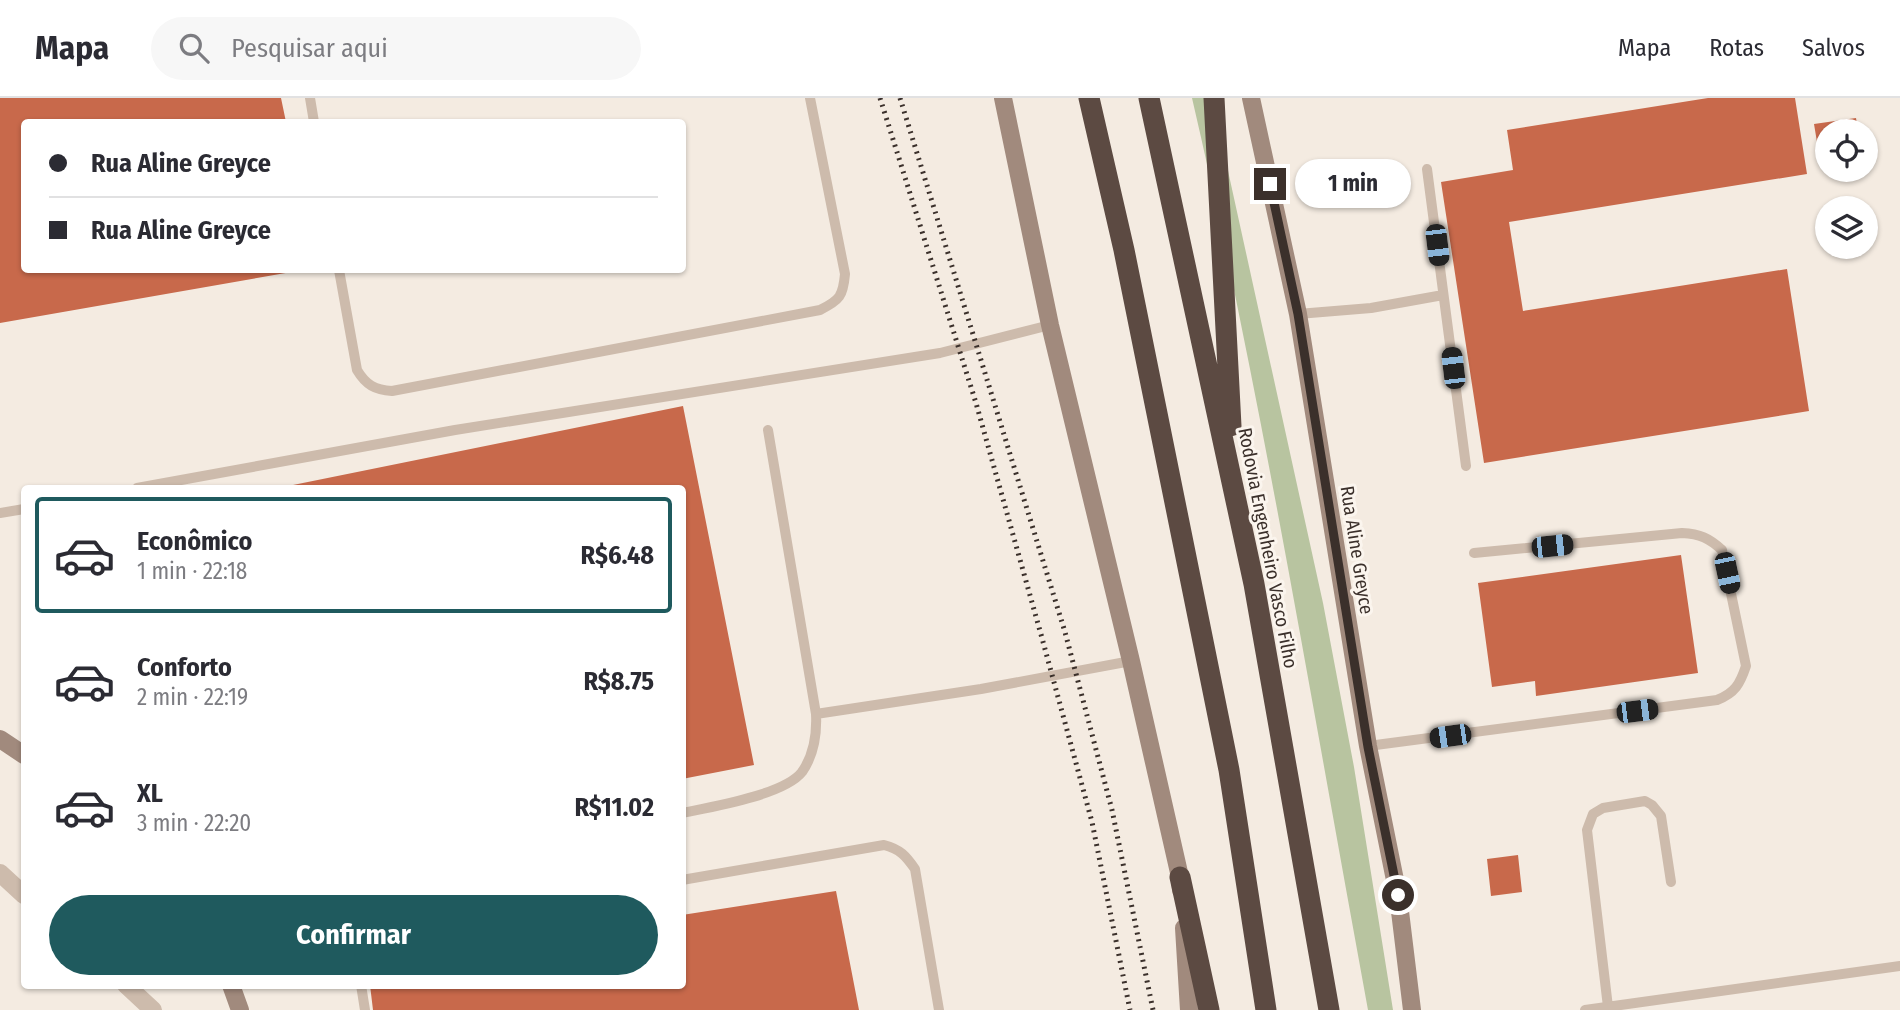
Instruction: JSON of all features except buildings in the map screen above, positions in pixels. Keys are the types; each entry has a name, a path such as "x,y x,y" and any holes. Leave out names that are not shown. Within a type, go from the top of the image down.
{"highway":[{"path":"1089,98 1124,250 1230,770 1266,1010"},
{"name":"Rodovia Engenheiro Vasco Filho","path":"1149,98 1254,584 1329,1010"},
{"path":"1214,98 1233,484"},
{"path":"1180,877 1209,1010"}],"main road":[{"path":"1003,98 1050,325 1180,877 1189,1010"},
{"name":"Rua Aline Greyce","path":"1253,101 1298,314 1368,747 1398,895 1412,1010"},
{"path":"0,740 21,753"},
{"path":"232,989 240,1010"}],"street":[{"path":"0,873 21,892"},
{"path":"129,989 153,1010"}],"lane":[{"path":"310,98 314,119"},
{"path":"340,273 357,370 364,382 379,390 392,391 820,310 836,302 844,289 845,274 810,98"},
{"path":"1427,169 1466,466"},
{"path":"1298,314 1371,308 1443,295"},
{"path":"154,485 456,430 940,353 1050,325"},
{"path":"686,812 730,804 782,787 801,773 817,737 816,714 768,430"},
{"path":"0,513 21,510"},
{"path":"1368,747 1717,700 1729,695 1739,684 1746,666 1722,550 1712,540 1699,534 1682,533 1474,553"},
{"path":"816,714 981,689 1131,661"},
{"path":"1608,1007 1587,830 1593,814 1603,808 1645,801 1652,805 1661,816 1671,882"},
{"path":"686,879 884,845 897,849 915,869 940,1010"},
{"path":"1585,1010 1900,966"},
{"path":"362,989 365,1010"}],"green space":[{"path":"1192,98 1212,98 1323,603 1354,767 1393,1010 1368,1010 1264,439"}],"railway":[{"path":"880,98 976,403 1042,638 1092,822 1130,1010"},
{"path":"900,98 1065,632 1112,810 1153,1010"}],"route":[{"path":"1270,184 1298,314 1368,747 1398,895"}]}
